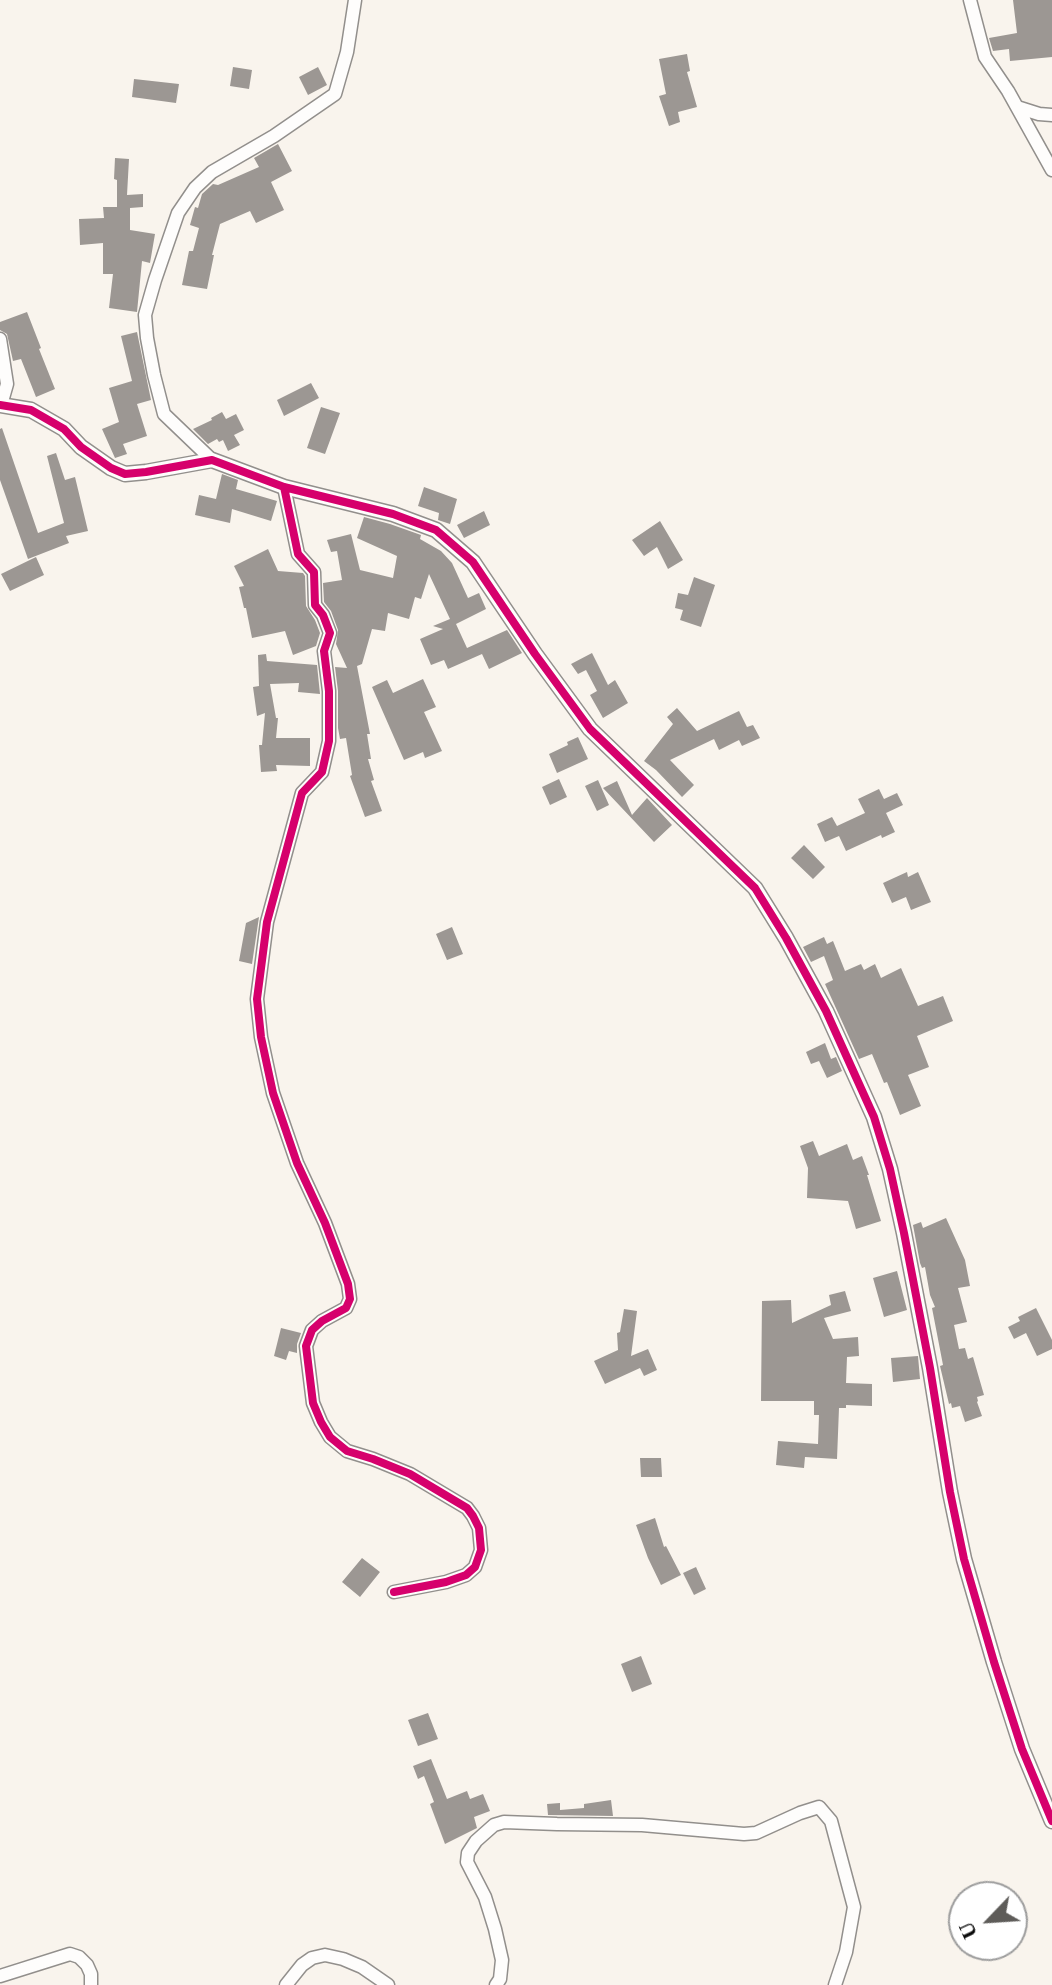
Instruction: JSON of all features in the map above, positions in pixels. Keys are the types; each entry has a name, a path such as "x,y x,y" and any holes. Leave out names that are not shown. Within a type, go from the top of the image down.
{"street":[{"path":"355,0 347,52 335,94 274,136 212,172 195,188 178,213 145,315 154,375 164,414 212,460 284,487 393,514 436,530 473,562 590,729 755,888 826,1011 874,1117 907,1248 964,1559 1022,1749 1052,1821"},
{"path":"970,0 985,57 1052,170"},
{"path":"1017,107 1052,115"},
{"path":"0,339 7,384 0,405 31,410 42,416 64,429 81,447 111,468 125,474 212,460"},
{"path":"284,487 298,554 314,572 315,605 330,633 324,651 329,691 329,741 322,772 302,793 267,922 257,999 261,1037 273,1093 297,1163 325,1223 348,1284 350,1299 346,1308 312,1330 306,1346 313,1403 330,1437 347,1451 410,1474 467,1508 479,1528 481,1550 475,1567 466,1575 394,1592"},
{"path":"496,1985 500,1979 502,1960 495,1929 485,1897 467,1862 468,1853 476,1841 494,1825 504,1822 642,1825 744,1834 756,1833 819,1807 831,1821 854,1907 846,1952 835,1985"},
{"path":"0,1976 70,1954 87,1965 91,1985"},
{"path":"286,1985 302,1965 312,1958 325,1955 362,1967 388,1985"}],"building":[{"path":"1013,0 1052,0 1052,57 1010,61 1009,49 993,51 989,38 1017,33"},
{"path":"687,54 690,71 687,72 697,107 678,112 680,122 669,126 659,96 666,94 659,59"},
{"path":"233,67 252,70 249,89 230,86"},
{"path":"318,67 327,85 308,95 299,77"},
{"path":"134,79 179,84 176,103 132,97"},
{"path":"278,144 292,171 271,182 284,210 256,223 250,211 220,224 207,289 182,285 189,251 193,251 199,228 190,225 202,194 213,184 218,185 259,167 254,158"},
{"path":"115,158 129,159 127,195 143,194 143,207 130,208 130,230 155,234 150,263 142,261 137,312 109,308 113,274 103,274 103,243 80,245 79,219 104,218 103,207 117,207"},
{"path":"27,312 55,389 36,397 21,359 13,361 7,334 0,330 0,322"},
{"path":"137,332 151,400 137,404 147,436 123,444 127,454 115,458 102,429 119,422 109,388 132,381 121,336"},
{"path":"311,383 319,398 284,416 277,400"},
{"path":"321,407 340,413 325,454 307,448"},
{"path":"222,412 226,419 236,414 244,430 234,435 240,445 228,451 223,440 219,442 217,439 208,444 193,429"},
{"path":"2,428 38,533 64,523 47,456 56,453 65,480 75,477 88,531 66,536 69,543 28,559 0,480"},
{"path":"222,474 238,480 236,489 277,501 271,521 232,509 230,523 195,515 199,495 216,499"},
{"path":"424,487 457,499 450,524 438,520 439,513 418,506"},
{"path":"484,511 490,525 464,538 457,525"},
{"path":"364,517 421,535 420,539 441,551 452,563 468,598 479,593 486,609 456,624 467,648 507,630 522,653 489,669 482,654 448,669 444,660 431,665 420,639 443,629 433,626 450,619 429,574 421,599 415,597 409,619 388,613 385,631 372,629 362,664 357,666 370,734 367,734 371,759 368,759 374,780 371,781 382,811 365,817 350,776 346,738 340,739 338,728 335,667 347,668 336,644 338,630 324,602 323,583 342,580 337,551 331,552 327,540 351,534 360,570 393,578 397,556 357,538"},
{"path":"660,521 683,560 668,569 657,547 644,556 632,540"},
{"path":"268,549 278,571 303,573 305,576 306,606 320,633 316,646 293,655 285,631 252,638 239,587 244,586 234,566"},
{"path":"36,557 44,575 10,591 1,574"},
{"path":"694,577 715,585 701,627 680,620 683,610 675,608 678,593 688,595"},
{"path":"592,653 608,685 615,680 628,703 603,718 590,695 597,691 586,670 578,674 571,664"},
{"path":"266,654 267,661 317,665 320,694 298,692 299,683 270,684 278,718 276,738 310,738 310,766 276,765 277,771 261,772 259,745 262,745 265,713 257,716 253,687 259,686 258,655"},
{"path":"423,679 436,707 424,712 442,751 425,758 423,752 404,760 372,687 387,680 393,693"},
{"path":"677,708 697,731 739,711 747,727 753,725 760,738 742,746 739,740 719,750 714,739 670,760 694,785 682,797 644,761 673,724 667,717"},
{"path":"578,737 588,759 557,773 549,754"},
{"path":"559,779 567,797 550,805 542,787"},
{"path":"598,780 609,805 597,811 585,786"},
{"path":"617,781 632,815 647,798 672,825 654,842 603,788"},
{"path":"879,789 884,799 897,793 903,805 886,813 895,832 846,851 839,836 825,842 817,824 832,817 837,826 865,813 858,799"},
{"path":"804,845 825,867 813,879 791,858"},
{"path":"907,872 908,877 918,872 931,902 911,910 906,897 892,903 883,883"},
{"path":"259,917 252,964 239,961 246,923"},
{"path":"452,927 463,954 447,960 436,934"},
{"path":"824,937 827,944 833,941 845,971 861,964 864,970 875,964 881,978 901,968 918,1006 943,996 953,1021 917,1036 929,1067 908,1075 921,1106 900,1115 872,1054 859,1059 825,984 833,980 824,956 811,962 803,947"},
{"path":"825,1043 831,1059 836,1057 842,1071 827,1078 819,1061 811,1064 806,1052"},
{"path":"813,1141 819,1156 847,1144 853,1160 862,1156 881,1221 856,1229 848,1201 807,1198 808,1168 800,1146"},
{"path":"946,1218 965,1260 970,1286 958,1288 967,1322 954,1325 959,1349 965,1348 968,1359 973,1357 984,1395 977,1397 982,1416 965,1422 960,1406 952,1408 949,1404 940,1366 943,1365 932,1308 935,1307 925,1267 922,1268 920,1263 913,1225 921,1222 923,1228"},
{"path":"897,1271 907,1310 884,1317 873,1278"},
{"path":"845,1291 851,1311 824,1318 833,1339 858,1337 859,1356 847,1357 846,1383 872,1384 872,1406 846,1405 846,1408 839,1408 837,1459 805,1457 804,1468 776,1465 778,1441 818,1444 819,1415 814,1415 814,1401 761,1401 762,1301 791,1300 792,1323 831,1305 829,1295"},
{"path":"1036,1308 1052,1340 1052,1349 1037,1356 1026,1333 1014,1339 1008,1327 1020,1321 1018,1317"},
{"path":"624,1309 637,1311 631,1356 648,1349 657,1370 644,1376 640,1368 605,1384 594,1361 618,1350 617,1333 620,1332"},
{"path":"281,1328 301,1333 297,1353 289,1351 286,1360 274,1356"},
{"path":"918,1356 920,1379 893,1382 891,1358"},
{"path":"640,1458 661,1458 662,1477 641,1477"},
{"path":"655,1518 664,1547 681,1575 661,1585 636,1525"},
{"path":"362,1558 380,1572 360,1597 342,1582"},
{"path":"696,1567 706,1589 694,1595 683,1573"},
{"path":"641,1656 652,1684 632,1692 621,1664"},
{"path":"428,1713 438,1739 418,1746 408,1720"},
{"path":"431,1759 447,1799 467,1791 470,1799 483,1794 490,1811 474,1817 477,1828 445,1844 430,1804 434,1802 424,1776 418,1779 413,1766"},
{"path":"611,1800 613,1816 548,1815 547,1804 560,1803 560,1810 584,1808 584,1804"}],"cycle path":[{"path":"0,405 31,410 64,429 81,447 111,468 125,474 212,460 284,487 393,514 436,530 473,562 590,729 755,888 826,1011 874,1117 890,1169 904,1233 964,1559 1022,1749 1052,1821"},
{"path":"284,487 298,554 314,572 315,605 330,633 324,651 329,691 329,741 322,772 302,793 267,922 257,999 261,1037 273,1093 297,1163 325,1223 348,1284 350,1299 346,1308 312,1330 306,1346 313,1403 330,1437 347,1451 410,1474 467,1508 479,1528 481,1550 475,1567 466,1575 394,1592"}]}
